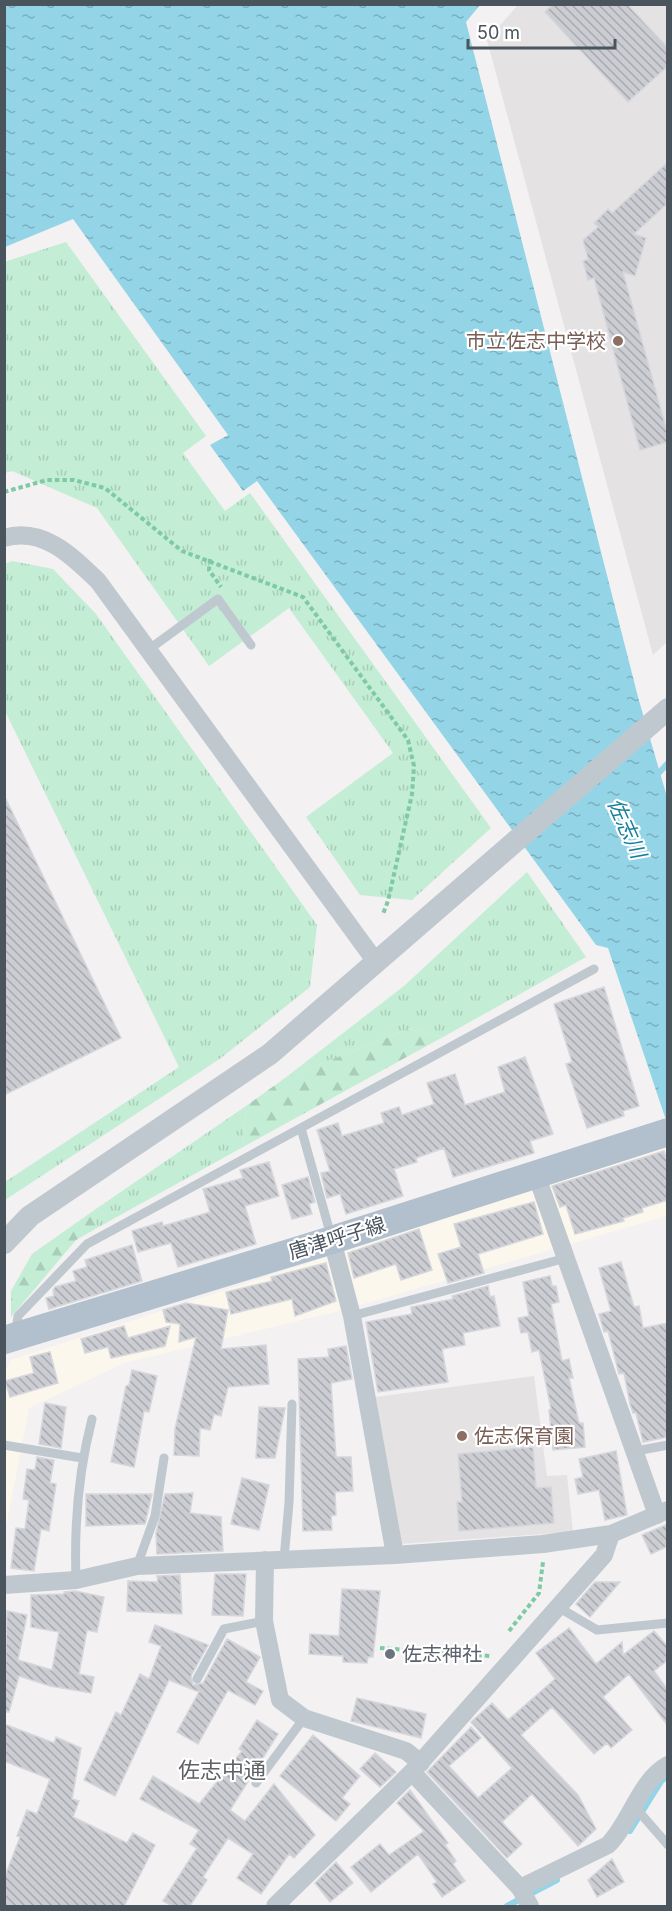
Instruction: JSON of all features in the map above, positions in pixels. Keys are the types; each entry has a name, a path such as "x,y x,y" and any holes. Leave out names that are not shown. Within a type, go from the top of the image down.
{"main road":[{"name":"唐津呼子線","path":"10,1338 662,1134"}],"street":[{"path":"4,538 40,538 68,551 98,581 376,962"},
{"path":"4,1243 30,1216 270,1053 668,709"},
{"path":"4,1585 76,1580 137,1566 395,1555 543,1544 610,1534 662,1512 636,1451 536,1174"},
{"path":"332,1239 352,1316 395,1555"},
{"path":"275,1906 416,1768 604,1555 610,1534"},
{"path":"265,1560 264,1621 280,1700 304,1718 406,1751 416,1768 526,1898 608,1845 640,1812 657,1771 668,1765"}],"lane":[{"path":"148,650 218,599 251,645"},
{"path":"10,1338 18,1316 87,1244 594,969"},
{"path":"301,1128 332,1239"},
{"path":"352,1316 563,1250"},
{"path":"284,1559 289,1503 292,1404"},
{"path":"76,1580 74,1526 81,1458 92,1419"},
{"path":"4,1445 81,1458"},
{"path":"636,1451 668,1445"},
{"path":"137,1566 155,1516 164,1458"},
{"path":"558,1607 597,1629 668,1623"},
{"path":"196,1678 224,1629 264,1621"},
{"path":"256,1784 304,1718"},
{"path":"640,1812 668,1845"}],"path":[{"path":"4,492 46,480 74,480 105,488 182,551 303,597 408,740 414,766 412,794 383,915"},
{"path":"210,560 209,570 222,588 218,599"},
{"path":"504,1638 539,1593 544,1566 543,1544"},
{"path":"380,1648 490,1656 497,1647"}],"shaded area":[{"name":"市立佐志中学校","path":"518,5 667,5 668,641 653,655 487,40"},
{"path":"667,1146 667,1216 339,1311 124,1363 29,1408 5,1532 4,1372 11,1360"},
{"name":"佐志保育園","path":"534,1376 547,1476 567,1475 573,1532 400,1544 375,1397"}],"green space":[{"path":"66,242 206,436 183,453 225,511 250,493 491,828 412,900 360,895 306,817 393,753 289,608 209,666 97,508 12,471 5,473 4,262"},
{"path":"12,561 53,569 96,614 317,925 310,987 221,1058 5,1200 5,1182 179,1067 5,711 5,564"},
{"path":"527,872 586,957 443,1037 409,1029 285,1078 404,986"},
{"path":"409,1029 443,1037 243,1147 246,1106 285,1078"},
{"path":"246,1106 243,1147 97,1228 93,1211"},
{"path":"93,1211 97,1228 76,1240 11,1317 11,1291 32,1254"}],"water":[{"name":"佐志川","path":"5,5 480,5 466,22 638,697 667,797 667,1123 608,948 596,945 257,481 243,491 210,445 228,435 73,219 5,247"}],"building":[{"path":"553,4 627,4 668,48 668,66 628,102 545,12"},
{"path":"668,162 668,203 634,234 646,238 635,276 623,272 668,435 668,442 640,450 594,278 588,280 583,261 588,259 583,240 598,227 594,223 608,209 612,213"},
{"path":"4,795 121,1038 4,1095"},
{"path":"604,987 639,1106 623,1111 624,1116 587,1128 566,1064 572,1062 554,1004"},
{"path":"525,1057 553,1134 530,1141 534,1153 453,1177 444,1148 416,1158 417,1162 394,1169 403,1196 346,1214 340,1194 327,1198 321,1173 330,1171 317,1130 338,1123 342,1136 384,1123 381,1113 399,1107 402,1115 434,1104 427,1083 455,1074 465,1105 505,1092 498,1067"},
{"path":"664,1151 668,1163 668,1200 642,1208 643,1212 623,1218 624,1221 575,1234 566,1205 560,1207 552,1186"},
{"path":"269,1162 279,1196 245,1206 256,1244 178,1267 171,1243 138,1252 132,1231 162,1222 163,1226 210,1212 203,1189 243,1178 240,1170"},
{"path":"308,1177 315,1202 309,1204 312,1214 292,1219 282,1185"},
{"path":"534,1202 543,1234 478,1254 484,1273 448,1283 438,1254 461,1247 454,1224"},
{"path":"419,1229 432,1270 401,1280 396,1264 354,1278 348,1253"},
{"path":"132,1245 142,1281 49,1309 46,1298 54,1296 55,1287 76,1281 73,1271 87,1267 85,1260"},
{"path":"621,1262 634,1307 639,1306 643,1328 668,1323 668,1437 643,1442 636,1413 633,1413 630,1404 624,1373 619,1374 608,1331 604,1332 599,1314 611,1311 599,1268"},
{"path":"326,1263 336,1301 295,1316 292,1299 231,1314 226,1292 272,1281 271,1277"},
{"path":"550,1276 552,1286 556,1286 559,1302 551,1304 562,1361 569,1359 573,1378 569,1378 579,1423 583,1423 585,1447 553,1450 549,1410 551,1409 539,1350 532,1352 528,1332 521,1333 518,1318 529,1316 523,1282"},
{"path":"488,1286 490,1297 494,1296 500,1326 463,1333 465,1345 442,1349 448,1382 378,1392 366,1322 412,1314 411,1307 453,1299 452,1296"},
{"path":"186,1303 228,1310 221,1349 266,1345 269,1384 228,1387 221,1416 214,1414 210,1430 200,1428 199,1456 174,1455 175,1429 196,1337 179,1342 180,1324 166,1322 163,1310"},
{"path":"124,1326 128,1338 170,1326 165,1346 111,1358 108,1347 85,1353 81,1339"},
{"path":"346,1346 352,1379 331,1383 336,1457 351,1457 353,1491 335,1492 336,1515 331,1516 332,1530 303,1531 298,1359 329,1357 328,1349"},
{"path":"50,1352 58,1383 10,1397 5,1381 34,1373 30,1357"},
{"path":"132,1370 157,1376 149,1412 144,1411 134,1467 111,1462 126,1386 129,1385"},
{"path":"45,1403 66,1407 61,1448 39,1444"},
{"path":"259,1407 285,1408 275,1458 256,1458"},
{"path":"533,1447 536,1488 551,1487 554,1523 459,1531 457,1502 462,1502 458,1454"},
{"path":"616,1451 627,1515 605,1520 599,1490 578,1494 575,1479 583,1477 579,1459"},
{"path":"37,1457 54,1460 50,1483 56,1484 49,1531 41,1529 34,1571 11,1568 16,1528 25,1529 29,1500 23,1499 27,1469 35,1470"},
{"path":"242,1478 269,1485 259,1530 231,1524"},
{"path":"193,1493 190,1513 221,1517 223,1551 157,1554 156,1533 165,1494"},
{"path":"86,1494 152,1494 145,1524 86,1526"},
{"path":"668,1524 668,1546 651,1554 642,1535"},
{"path":"215,1574 246,1574 243,1616 212,1615"},
{"path":"180,1575 182,1614 127,1611 128,1581 158,1582 157,1576"},
{"path":"595,1582 620,1582 590,1617 576,1604"},
{"path":"342,1589 380,1591 373,1657 368,1657 367,1663 343,1662 343,1656 309,1654 310,1634 339,1636"},
{"path":"75,1591 104,1597 97,1632 87,1630 79,1674 94,1677 91,1693 50,1686 19,1676 9,1712 4,1712 7,1611 27,1615 18,1660 52,1670 59,1632 31,1627 31,1595 64,1594 64,1592"},
{"path":"155,1625 208,1645 191,1676 193,1685 203,1683 227,1639 260,1657 246,1682 263,1691 255,1705 228,1690 198,1744 177,1732 199,1692 169,1680 115,1796 84,1780 116,1712 121,1715 140,1674 149,1679 161,1646 149,1642"},
{"path":"569,1628 596,1664 622,1642 623,1655 654,1631 668,1647 668,1660 654,1671 668,1690 668,1726 629,1674 603,1697 632,1730 611,1748 607,1743 594,1754 552,1707 521,1735 578,1795 596,1829 578,1846 532,1794 502,1822 522,1844 507,1858 427,1772 471,1727 481,1738 449,1766 478,1798 512,1768 471,1722 492,1703 508,1720 555,1679 536,1653"},
{"path":"357,1698 426,1714 421,1738 351,1721"},
{"path":"257,1720 278,1734 230,1810 245,1821 274,1784 315,1835 294,1858 289,1854 261,1894 237,1878 253,1854 228,1838 203,1877 207,1880 190,1906 172,1906 163,1901 197,1848 190,1844 199,1830 140,1799 153,1776 199,1804 242,1751 239,1749"},
{"path":"4,1724 54,1743 56,1737 81,1748 72,1799 79,1801 73,1817 127,1843 133,1833 155,1845 124,1906 4,1906 4,1879 20,1837 17,1836 27,1810 37,1814 50,1779 4,1761"},
{"path":"313,1735 360,1776 342,1798 350,1804 336,1821 280,1776"},
{"path":"375,1753 396,1772 380,1787 360,1769"},
{"path":"410,1790 448,1843 445,1845 456,1861 453,1864 465,1881 442,1897 433,1884 437,1882 418,1854 371,1892 351,1867 380,1844 389,1855 424,1831 397,1803"},
{"path":"612,1859 624,1882 597,1897 588,1880"},
{"path":"336,1862 353,1883 330,1902 315,1883"}],"waterway":[{"path":"656,776 668,763"},
{"path":"630,1831 662,1780 668,1777"},
{"path":"507,1906 557,1880"}],"place":[{"name":"市立佐志中学校","path":"618,341"},
{"name":"佐志保育園","path":"462,1436"},
{"name":"佐志神社","path":"390,1654"}],"district":[{"name":"佐志中通","path":"222,1770"}]}
